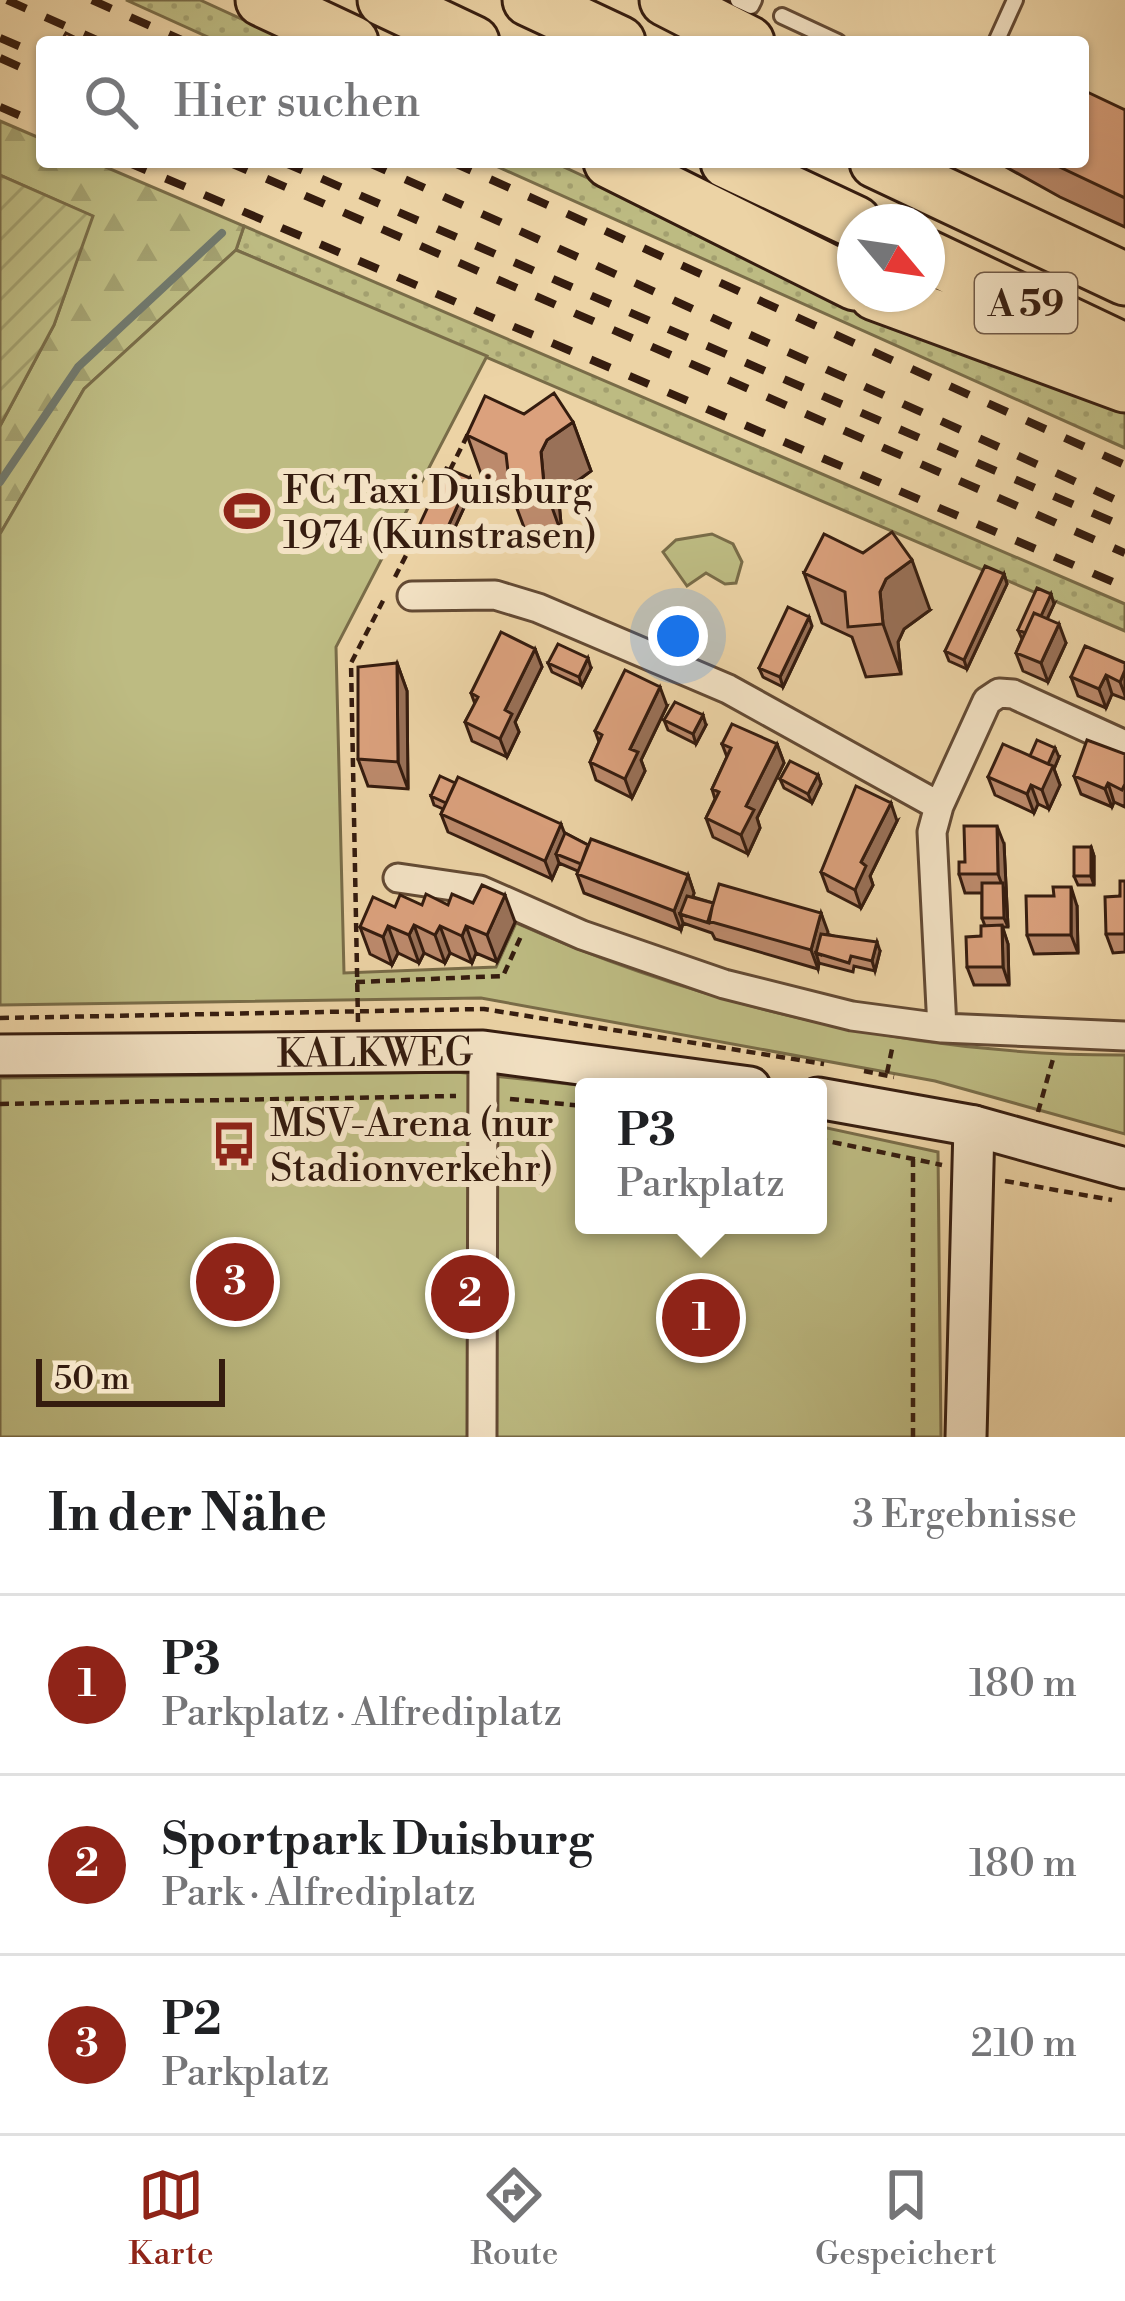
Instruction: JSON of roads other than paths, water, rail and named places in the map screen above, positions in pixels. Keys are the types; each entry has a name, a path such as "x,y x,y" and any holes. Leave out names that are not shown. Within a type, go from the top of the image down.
{"highway":[{"path":"262,0 339,36"},
{"path":"384,0 460,36"},
{"path":"529,0 606,36"},
{"path":"666,0 765,29"},
{"path":"623,168 837,275"},
{"path":"741,168 837,213"},
{"name":"A 59","path":"889,168 1122,277"},
{"path":"959,168 1122,277"},
{"name":"A 59","path":"945,265 1125,350"},
{"name":"A 59","path":"924,312 1125,386"}],"street":[{"path":"412,596 495,596 538,608 728,688 939,806"},
{"path":"942,1028 932,832 939,806 987,701 999,693 1013,694 1125,745"},
{"path":"398,878 480,890 724,983 899,1022 1060,1036 1125,1036"},
{"path":"482,1437 484,1051"},
{"name":"KALKWEG","path":"0,1055 484,1051 684,1078"},
{"path":"827,1100 974,1126 1125,1168"},
{"path":"966,1437 974,1126"}],"lane":[{"path":"737,0 752,6 754,0"},
{"path":"999,36 1016,0"},
{"path":"765,29 804,36"}],"waterway":[{"path":"0,482 78,367 222,233"}],"railway":[{"path":"7,0 88,36"},
{"path":"92,0 173,36"},
{"path":"0,38 36,53"},
{"path":"0,58 36,74"},
{"path":"0,107 36,122"},
{"path":"141,168 1125,587"},
{"path":"242,168 1125,553"},
{"path":"297,168 1125,527"},
{"path":"380,168 1125,504"},
{"path":"465,168 1125,465"}],"place":[{"name":"FC Taxi Duisburg 1974 (Kunstrasen)","path":"247,511"},
{"name":"MSV-Arena (nur Stadionverkehr)","path":"234,1144"},
{"name":"P2","path":"235,1282"},
{"name":"Sportpark Duisburg","path":"470,1294"},
{"name":"P3","path":"701,1318"}]}
